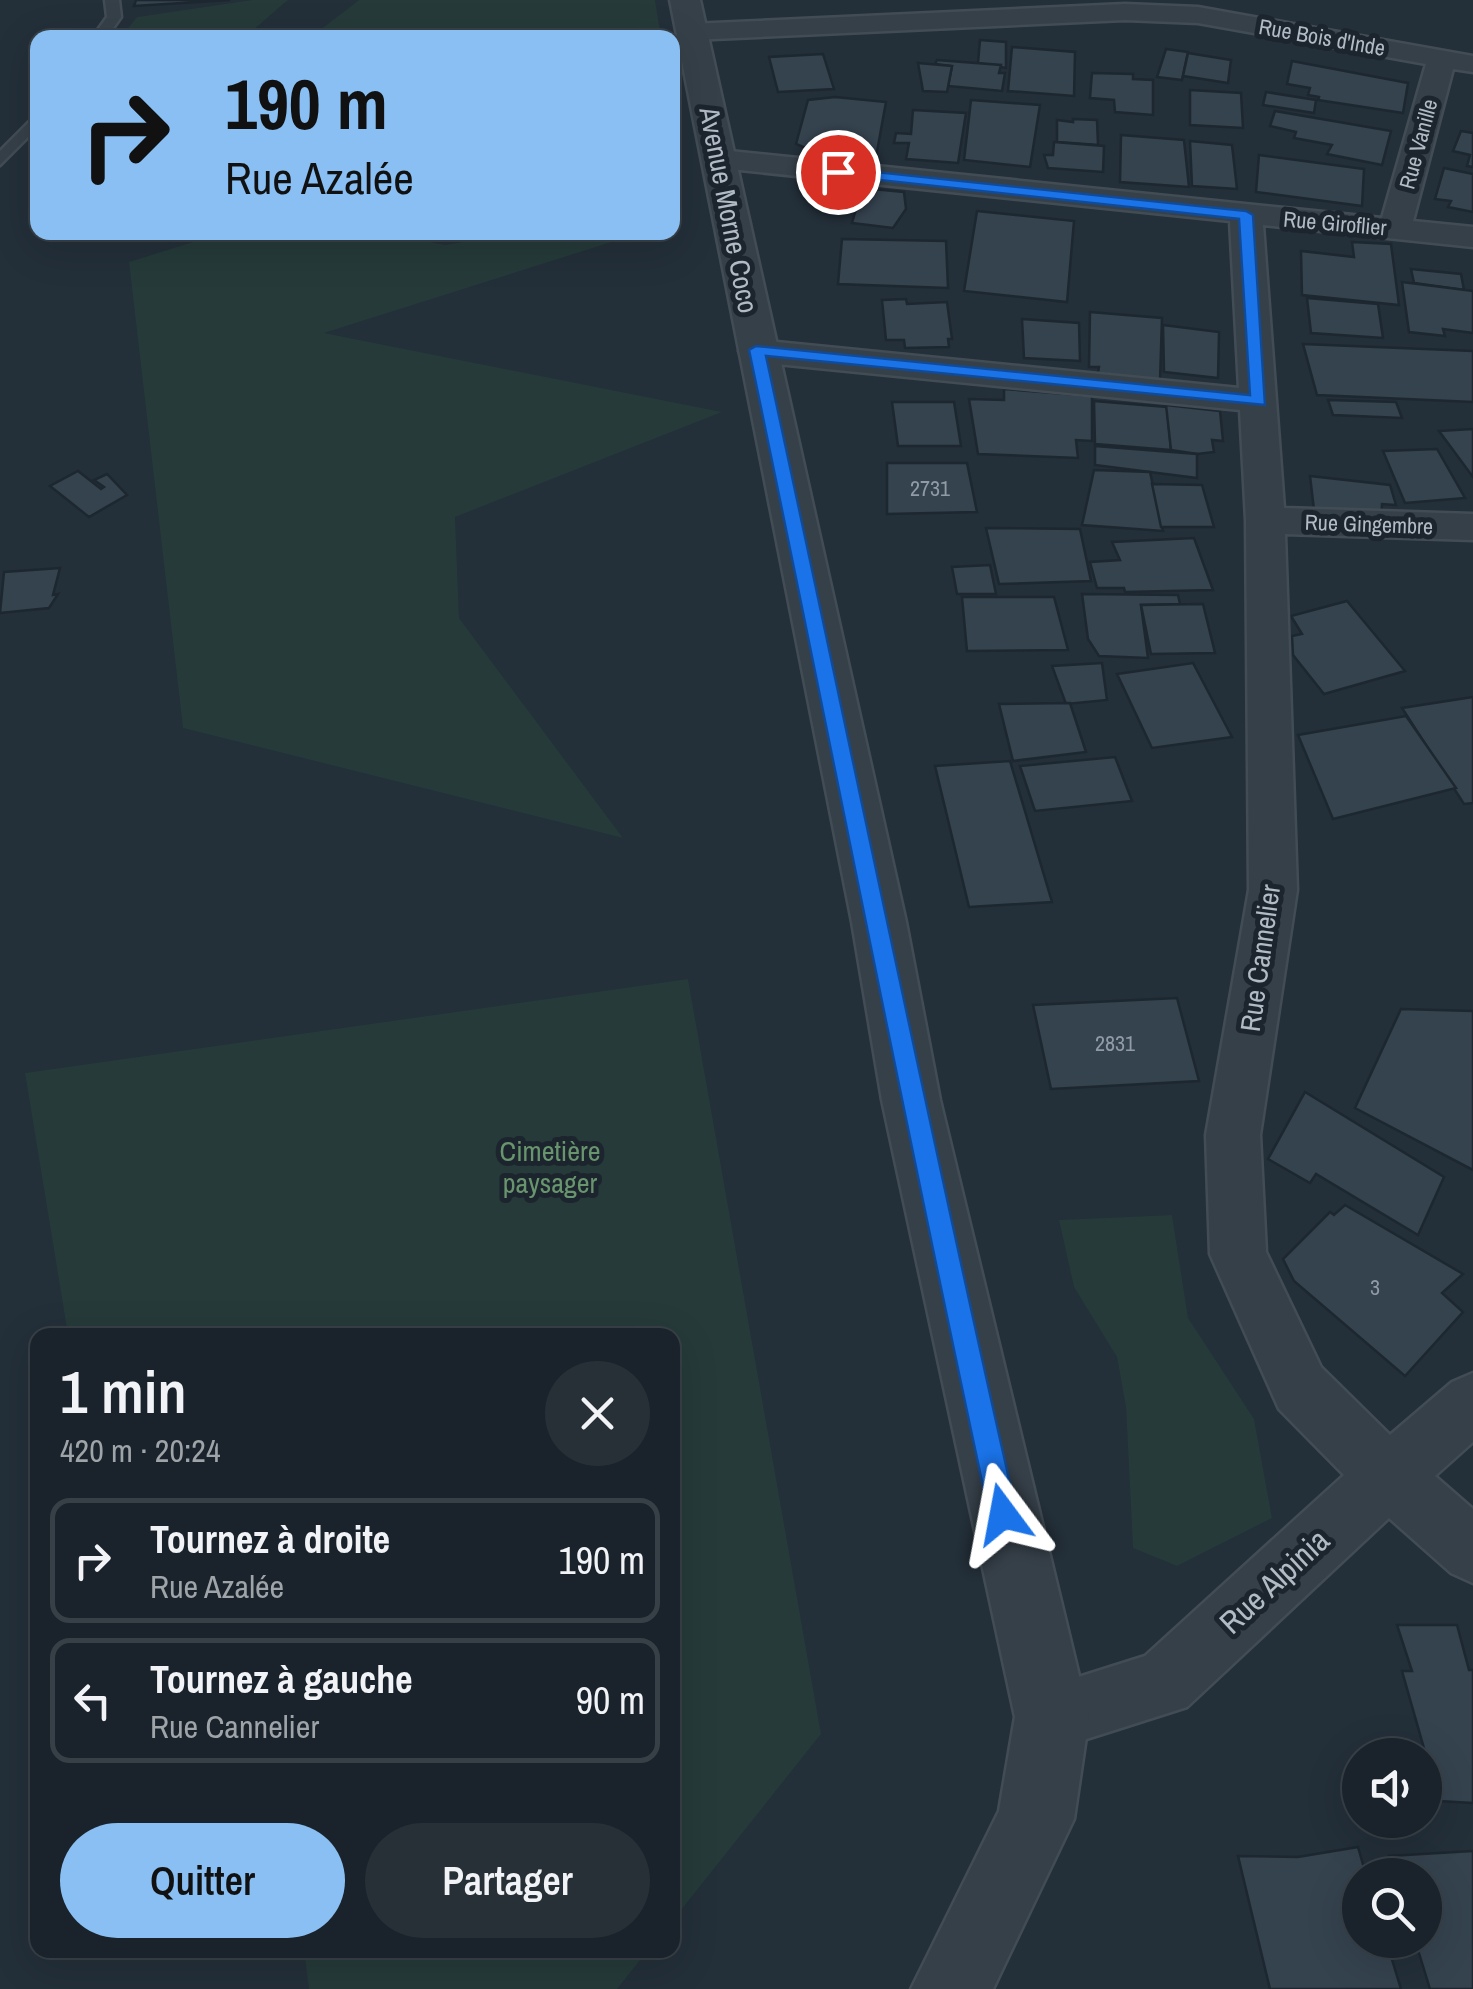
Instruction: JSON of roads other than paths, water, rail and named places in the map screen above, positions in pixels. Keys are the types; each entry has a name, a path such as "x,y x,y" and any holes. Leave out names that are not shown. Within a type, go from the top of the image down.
{"street":[{"name":"Rue Bois d'Inde","path":"688,16 947,18 1125,12 1198,15 1473,64"},
{"name":"Avenue Morne Coco","path":"688,16 879,922 911,1100 1052,1717 1036,1819 950,1989"},
{"name":"Rue Vanille","path":"1396,229 1442,60"},
{"name":"Rue Giroflier","path":"720,160 1473,237"},
{"name":"Rue Cannelier","path":"1246,215 1265,520 1273,890 1232,1135 1238,1254 1300,1388 1388,1476 1473,1551"},
{"path":"756,350 1259,401"},
{"name":"Rue Gingembre","path":"1265,520 1473,527"},
{"name":"Rue Alpinia","path":"1052,1717 1164,1684 1388,1476 1473,1403"}],"lane":[{"path":"104,30 114,16 112,0"},
{"path":"0,160 30,125"}],"park label":[{"name":"Cimetière paysager","path":"550,1167"}]}
